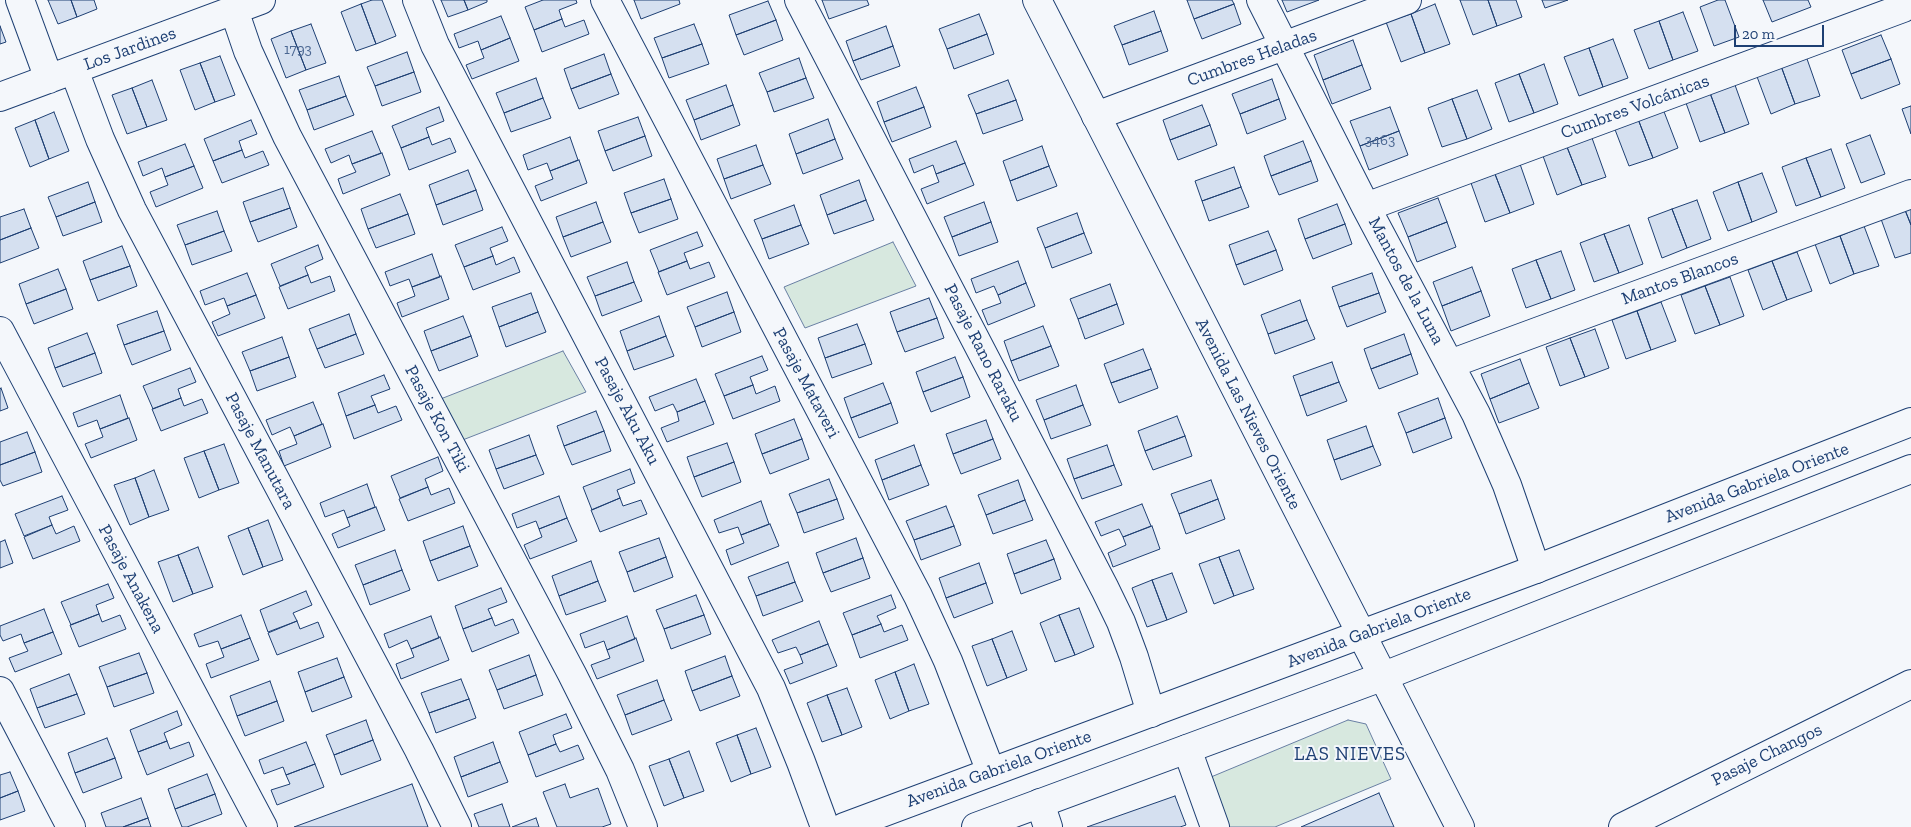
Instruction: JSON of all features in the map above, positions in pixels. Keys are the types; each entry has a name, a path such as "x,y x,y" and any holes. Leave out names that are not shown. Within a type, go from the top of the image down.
{"street":[{"path":"20,0 49,79"},
{"name":"Los Jardines","path":"0,97 74,70 217,10 261,0"},
{"name":"Pasaje Aku Aku","path":"416,0 435,45 771,688 825,827"},
{"name":"Pasaje Mataveri","path":"605,0 918,596 948,661 991,772"},
{"name":"Pasaje Rano Raraku","path":"799,0 1105,589 1121,622 1134,657 1151,713"},
{"name":"Avenida Las Nieves Oriente","path":"1037,0 1460,827"},
{"name":"Mantos de la Luna","path":"1261,0 1366,207 1450,364 1493,450 1536,569"},
{"name":"Cumbres Heladas","path":"1096,116 1408,0"},
{"name":"Cumbres Volcánicas","path":"1366,207 1903,8"},
{"name":"Pasaje Kon Tiki","path":"217,10 251,59 287,136 572,674 620,770 643,827"},
{"name":"Pasaje Manutara","path":"74,70 107,157 132,210 409,732 457,827"},
{"name":"Mantos Blancos","path":"1450,364 1911,194"},
{"name":"Pasaje Anakena","path":"0,332 263,827"},
{"name":"Avenida Gabriela Oriente","path":"844,827 1536,569 1911,422"},
{"path":"976,827 1044,815 1187,749 1384,676 1911,469"},
{"name":"Pasaje Changos","path":"1623,827 1911,684"},
{"path":"0,691 71,827"},
{"path":"1187,749 1215,827"}],"shaded area":[{"path":"893,242 916,286 805,328 784,287"},
{"path":"563,351 586,392 460,441 438,400"},
{"path":"1348,720 1366,724 1391,779 1275,827 1229,827 1211,777"}],"building":[{"path":"48,0 71,0 77,17 58,24"},
{"path":"71,0 94,0 97,9 77,17"},
{"path":"372,0 382,0 396,36 376,44 361,4"},
{"path":"441,0 464,0 468,10 448,17"},
{"path":"464,0 487,0 487,2 468,10"},
{"path":"543,0 576,0 577,3 559,10 562,19 534,30 525,7"},
{"path":"634,0 679,0 680,4 641,19"},
{"path":"822,0 867,0 869,5 829,19"},
{"path":"1187,0 1232,0 1234,4 1194,19"},
{"path":"1282,0 1319,0 1287,12"},
{"path":"1460,0 1488,0 1497,26 1473,35"},
{"path":"1488,0 1516,0 1522,17 1497,26"},
{"path":"1542,0 1568,0 1545,8"},
{"path":"1718,0 1725,0 1739,37 1714,46 1700,7"},
{"path":"1763,0 1808,0 1811,7 1772,22"},
{"path":"768,1 776,20 736,35 729,15"},
{"path":"361,4 376,44 356,51 341,12"},
{"path":"1234,4 1241,24 1202,39 1194,19"},
{"path":"1435,4 1450,44 1425,53 1411,14"},
{"path":"1154,11 1161,31 1122,45 1114,26"},
{"path":"1683,12 1698,51 1673,60 1659,21"},
{"path":"979,14 987,34 947,49 939,29"},
{"path":"1411,14 1425,53 1401,62 1386,22"},
{"path":"501,16 510,38 481,50 478,41 459,48 454,34"},
{"path":"562,19 565,27 584,20 589,34 542,52 534,30"},
{"path":"776,20 783,40 744,55 736,35"},
{"path":"1659,21 1673,60 1649,69 1634,30"},
{"path":"311,24 326,63 306,70 291,31"},
{"path":"694,24 702,44 662,58 654,38"},
{"path":"0,26 6,42 0,44"},
{"path":"886,26 893,46 853,61 846,41"},
{"path":"291,31 306,70 286,78 271,39"},
{"path":"1161,31 1168,51 1129,65 1122,45"},
{"path":"987,34 994,54 954,69 947,49"},
{"path":"1881,35 1891,59 1851,74 1842,50"},
{"path":"510,38 519,61 472,79 466,65 484,58 481,50"},
{"path":"1613,39 1628,78 1603,87 1589,48"},
{"path":"1353,40 1362,65 1323,80 1314,55"},
{"path":"702,44 709,64 669,78 662,58"},
{"path":"893,46 900,66 861,80 853,61"},
{"path":"1589,48 1603,87 1579,96 1564,57"},
{"path":"407,52 414,72 375,86 367,67"},
{"path":"604,54 611,74 571,89 564,69"},
{"path":"220,56 235,95 215,102 200,63"},
{"path":"1806,56 1820,96 1795,104 1781,66"},
{"path":"799,58 806,78 767,92 759,73"},
{"path":"1891,59 1900,84 1861,99 1851,74"},
{"path":"200,63 215,102 195,110 180,70"},
{"path":"1544,64 1558,104 1534,113 1519,74"},
{"path":"1362,65 1371,89 1332,104 1323,80"},
{"path":"1781,66 1795,104 1771,114 1756,74"},
{"path":"414,72 421,92 382,106 375,86"},
{"path":"611,74 619,94 579,109 571,89"},
{"path":"1519,74 1534,113 1509,122 1495,83"},
{"path":"339,76 346,96 307,110 299,90"},
{"path":"536,78 543,98 504,113 496,93"},
{"path":"806,78 814,98 774,112 767,92"},
{"path":"1272,79 1279,99 1240,114 1232,94"},
{"path":"152,80 167,120 147,127 132,88"},
{"path":"1008,80 1016,100 976,114 968,95"},
{"path":"726,85 733,105 694,120 686,100"},
{"path":"1735,85 1749,124 1725,133 1710,93"},
{"path":"916,87 924,107 884,122 877,102"},
{"path":"132,88 147,127 127,134 112,95"},
{"path":"1477,90 1492,129 1467,139 1452,99"},
{"path":"1710,93 1725,133 1700,142 1686,103"},
{"path":"346,96 354,115 314,130 307,110"},
{"path":"543,98 551,118 511,132 504,113"},
{"path":"1279,99 1286,119 1247,134 1240,114"},
{"path":"1452,99 1467,139 1442,147 1428,108"},
{"path":"1016,100 1023,120 983,134 976,114"},
{"path":"733,105 740,125 701,140 694,120"},
{"path":"1202,105 1210,125 1170,140 1163,120"},
{"path":"1911,106 1911,134 1902,109"},
{"path":"439,107 444,121 426,128 429,137 401,148 392,126"},
{"path":"924,107 931,127 892,142 884,122"},
{"path":"1390,107 1399,131 1360,146 1350,121"},
{"path":"1663,109 1678,148 1653,158 1638,119"},
{"path":"54,112 69,151 49,159 35,120"},
{"path":"638,117 645,136 605,151 598,131"},
{"path":"828,119 835,139 796,154 789,134"},
{"path":"1638,119 1653,158 1629,166 1614,127"},
{"path":"35,120 49,159 30,167 15,128"},
{"path":"251,120 257,134 239,141 242,150 213,161 204,139"},
{"path":"1210,125 1217,145 1178,160 1170,140"},
{"path":"372,131 381,153 352,164 349,155 331,163 325,149"},
{"path":"1399,131 1408,155 1369,170 1360,146"},
{"path":"1870,135 1885,174 1861,183 1846,144"},
{"path":"645,136 652,156 613,171 605,151"},
{"path":"429,137 432,145 450,138 456,152 409,170 401,148"},
{"path":"570,137 578,160 550,171 547,163 528,170 523,155"},
{"path":"1592,138 1606,177 1582,185 1567,147"},
{"path":"835,139 843,159 803,174 796,154"},
{"path":"956,141 965,163 936,174 933,165 914,173 909,159"},
{"path":"1303,141 1311,161 1271,176 1264,156"},
{"path":"185,144 194,166 165,177 162,168 143,176 138,162"},
{"path":"756,145 763,165 724,179 717,159"},
{"path":"1042,146 1049,166 1010,181 1003,161"},
{"path":"1567,147 1582,185 1557,195 1543,156"},
{"path":"1831,149 1845,188 1821,197 1806,158"},
{"path":"242,150 245,158 263,151 269,165 222,183 213,161"},
{"path":"382,153 390,175 343,194 338,179 356,172 352,164"},
{"path":"1806,158 1821,197 1796,206 1782,167"},
{"path":"579,160 587,183 541,201 535,186 553,179 550,171"},
{"path":"1311,161 1318,181 1279,195 1271,176"},
{"path":"965,163 974,185 927,204 921,189 939,182 936,174"},
{"path":"1520,164 1534,204 1510,213 1495,174"},
{"path":"763,165 771,184 731,199 724,179"},
{"path":"194,166 203,188 156,207 150,192 168,185 165,177"},
{"path":"1049,166 1057,186 1017,201 1010,181"},
{"path":"1234,167 1241,187 1202,201 1195,181"},
{"path":"468,170 476,190 436,205 429,185"},
{"path":"1762,173 1777,212 1752,222 1738,182"},
{"path":"1495,174 1510,213 1485,222 1471,183"},
{"path":"664,179 671,199 631,213 624,193"},
{"path":"859,180 866,200 827,215 820,195"},
{"path":"88,182 95,202 56,217 48,197"},
{"path":"1738,182 1752,222 1728,231 1713,192"},
{"path":"1241,187 1249,207 1209,221 1202,201"},
{"path":"283,188 290,208 250,222 243,202"},
{"path":"476,190 483,210 443,225 436,205"},
{"path":"400,194 408,214 368,229 361,209"},
{"path":"1438,198 1447,222 1408,237 1398,213"},
{"path":"671,199 678,219 639,233 631,213"},
{"path":"866,200 874,220 834,234 827,215"},
{"path":"1697,200 1711,239 1687,248 1672,209"},
{"path":"95,202 102,222 63,236 56,217"},
{"path":"596,202 603,222 563,237 556,217"},
{"path":"984,202 991,222 952,237 944,217"},
{"path":"1337,204 1345,224 1305,239 1298,219"},
{"path":"794,205 801,225 762,239 754,220"},
{"path":"290,208 297,227 258,242 250,222"},
{"path":"1911,208 1911,225 1905,210"},
{"path":"24,209 31,228 0,240 0,217"},
{"path":"1672,209 1687,248 1662,258 1648,218"},
{"path":"1905,210 1911,225 1911,253 1895,258 1881,219"},
{"path":"217,211 224,231 185,245 177,225"},
{"path":"1077,213 1084,233 1045,248 1037,228"},
{"path":"408,214 415,234 376,248 368,229"},
{"path":"603,222 611,242 571,257 563,237"},
{"path":"991,222 998,242 959,256 952,237"},
{"path":"1447,222 1456,247 1417,262 1408,237"},
{"path":"1345,224 1352,244 1313,259 1305,239"},
{"path":"801,225 809,244 769,259 762,239"},
{"path":"1629,225 1643,264 1619,273 1604,234"},
{"path":"1864,226 1879,266 1854,274 1840,236"},
{"path":"502,227 508,241 490,248 493,256 464,267 455,245"},
{"path":"31,228 39,248 0,263 0,240"},
{"path":"224,231 232,251 192,265 185,245"},
{"path":"1268,231 1276,250 1236,265 1229,245"},
{"path":"697,232 703,246 684,253 687,261 659,272 650,250"},
{"path":"1084,233 1092,253 1052,268 1045,248"},
{"path":"1604,234 1619,273 1594,282 1580,243"},
{"path":"1840,236 1854,274 1830,284 1815,244"},
{"path":"318,245 323,259 305,267 308,275 280,286 271,264"},
{"path":"122,246 130,266 90,280 83,261"},
{"path":"1276,250 1283,270 1244,285 1236,265"},
{"path":"1561,251 1575,290 1551,299 1536,260"},
{"path":"1797,252 1812,291 1787,300 1772,261"},
{"path":"432,254 440,277 412,287 409,279 390,286 385,272"},
{"path":"493,256 496,265 514,257 520,272 473,290 464,267"},
{"path":"1536,260 1551,299 1526,308 1512,269"},
{"path":"687,261 690,269 709,262 715,277 667,295 658,272"},
{"path":"1018,261 1026,283 998,295 994,286 976,293 971,279"},
{"path":"1772,261 1787,300 1763,310 1748,270"},
{"path":"627,262 634,282 595,296 587,277"},
{"path":"130,266 137,286 98,301 90,280"},
{"path":"1472,267 1481,291 1442,306 1433,282"},
{"path":"58,269 66,289 26,304 19,284"},
{"path":"247,273 256,295 227,306 224,298 205,305 200,291"},
{"path":"1372,273 1379,293 1339,307 1332,287"},
{"path":"308,275 311,283 330,276 335,291 288,309 279,287"},
{"path":"441,276 449,299 402,317 397,303 415,296 412,287"},
{"path":"1730,277 1744,316 1720,325 1705,286"},
{"path":"634,282 642,301 602,316 595,296"},
{"path":"1026,283 1035,306 988,325 982,310 1001,303 998,295"},
{"path":"1110,284 1117,304 1078,319 1070,299"},
{"path":"1705,286 1720,325 1695,334 1681,295"},
{"path":"66,289 73,309 34,324 26,304"},
{"path":"1481,291 1490,316 1451,331 1442,306"},
{"path":"727,292 734,312 695,327 687,307"},
{"path":"531,293 538,312 499,327 492,307"},
{"path":"1379,293 1386,312 1347,327 1339,307"},
{"path":"256,295 265,318 218,336 212,322 230,314 227,306"},
{"path":"929,298 937,318 897,332 890,312"},
{"path":"1300,300 1307,320 1268,334 1261,315"},
{"path":"1661,302 1676,341 1651,350 1637,311"},
{"path":"1117,304 1124,324 1085,339 1078,319"},
{"path":"157,311 164,331 124,345 117,325"},
{"path":"1637,311 1651,350 1626,359 1612,320"},
{"path":"538,312 546,332 506,347 499,327"},
{"path":"734,312 741,332 702,347 695,327"},
{"path":"349,314 356,334 317,349 309,329"},
{"path":"463,316 471,336 431,351 424,331"},
{"path":"659,316 666,336 627,351 620,331"},
{"path":"937,318 944,338 905,352 897,332"},
{"path":"1307,320 1315,339 1275,354 1268,334"},
{"path":"857,324 865,344 825,358 818,338"},
{"path":"1043,326 1051,346 1011,361 1004,341"},
{"path":"1595,329 1609,368 1585,377 1570,338"},
{"path":"164,331 171,350 132,365 124,345"},
{"path":"87,333 95,353 55,368 48,348"},
{"path":"356,334 364,354 325,368 317,349"},
{"path":"1404,334 1411,354 1371,369 1364,349"},
{"path":"471,336 478,356 439,371 431,351"},
{"path":"666,336 674,356 634,370 627,351"},
{"path":"282,337 289,357 250,371 242,352"},
{"path":"1570,338 1585,377 1560,386 1546,347"},
{"path":"865,344 872,364 832,378 825,358"},
{"path":"1051,346 1059,366 1019,381 1011,361"},
{"path":"1143,349 1151,369 1111,383 1104,364"},
{"path":"95,353 102,373 63,387 55,368"},
{"path":"1411,354 1418,374 1379,389 1371,369"},
{"path":"762,356 768,370 750,377 753,385 724,396 715,374"},
{"path":"289,357 296,377 257,391 250,371"},
{"path":"955,357 963,377 923,392 916,372"},
{"path":"1520,359 1529,383 1490,399 1481,374"},
{"path":"1332,362 1339,382 1300,396 1293,376"},
{"path":"190,368 196,382 178,389 181,398 153,409 143,386"},
{"path":"1151,369 1158,388 1119,403 1111,383"},
{"path":"384,375 390,389 371,396 375,405 346,416 338,393"},
{"path":"963,377 970,397 931,412 923,392"},
{"path":"696,379 705,401 677,412 673,404 655,411 649,397"},
{"path":"1339,382 1347,401 1307,416 1300,396"},
{"path":"883,383 891,403 851,418 844,398"},
{"path":"1529,383 1539,408 1499,423 1490,399"},
{"path":"753,385 756,394 775,386 780,401 733,419 724,396"},
{"path":"1076,385 1083,405 1044,420 1036,400"},
{"path":"0,389 8,408 0,411"},
{"path":"120,395 128,418 100,429 97,420 78,427 73,413"},
{"path":"181,398 184,406 202,399 208,413 161,431 152,409"},
{"path":"1438,398 1445,418 1406,433 1398,413"},
{"path":"705,401 714,424 667,442 661,428 679,421 677,412"},
{"path":"313,402 322,424 294,436 290,427 272,435 266,420"},
{"path":"891,403 898,423 859,438 851,418"},
{"path":"375,405 378,413 396,406 402,420 354,439 346,416"},
{"path":"1083,405 1091,425 1051,439 1044,420"},
{"path":"596,411 604,431 564,446 557,426"},
{"path":"1177,416 1185,436 1145,451 1138,431"},
{"path":"129,418 137,440 91,458 85,444 103,437 100,429"},
{"path":"1445,418 1452,438 1413,453 1406,433"},
{"path":"794,419 802,439 762,454 755,434"},
{"path":"986,420 993,439 953,454 946,434"},
{"path":"323,424 331,447 284,466 279,451 297,444 294,436"},
{"path":"1366,426 1373,446 1334,460 1327,440"},
{"path":"604,431 611,451 572,465 564,446"},
{"path":"27,432 35,452 0,465 0,442"},
{"path":"529,435 536,455 496,469 489,450"},
{"path":"1185,436 1192,456 1153,470 1145,451"},
{"path":"802,439 809,459 770,474 762,454"},
{"path":"993,439 1001,459 961,474 953,454"},
{"path":"727,443 734,462 694,477 687,457"},
{"path":"224,444 239,483 219,490 204,451"},
{"path":"914,445 921,465 882,480 875,460"},
{"path":"1107,445 1114,465 1074,479 1067,459"},
{"path":"1373,446 1381,465 1341,480 1334,460"},
{"path":"204,451 219,490 199,498 184,458"},
{"path":"35,452 42,472 3,486 0,480 0,465"},
{"path":"536,455 544,474 504,489 496,469"},
{"path":"438,457 443,471 425,479 428,487 400,498 391,476"},
{"path":"734,462 741,482 702,497 694,477"},
{"path":"921,465 929,485 889,500 882,480"},
{"path":"1114,465 1122,485 1082,499 1074,479"},
{"path":"630,469 635,483 617,490 620,498 592,510 583,487"},
{"path":"154,470 169,510 149,517 135,478"},
{"path":"135,478 149,517 130,525 114,485"},
{"path":"829,479 837,499 797,513 789,494"},
{"path":"1018,480 1025,500 986,515 978,495"},
{"path":"1211,480 1218,499 1179,514 1171,494"},
{"path":"367,484 375,507 347,518 344,510 325,517 320,503"},
{"path":"428,487 431,495 449,488 455,503 408,521 399,499"},
{"path":"62,496 68,510 49,517 52,525 24,536 15,514"},
{"path":"559,496 567,518 539,529 536,521 517,528 512,514"},
{"path":"620,498 623,506 641,500 647,514 600,532 591,510"},
{"path":"837,499 844,519 804,533 797,513"},
{"path":"1218,499 1225,519 1186,534 1179,514"},
{"path":"1025,500 1033,520 993,534 986,515"},
{"path":"761,501 769,524 741,535 738,527 719,533 714,520"},
{"path":"1142,504 1151,526 1123,537 1119,529 1101,536 1095,522"},
{"path":"946,506 954,526 914,540 906,521"},
{"path":"376,507 385,530 338,548 332,534 350,526 347,518"},
{"path":"567,518 577,541 530,559 524,545 542,537 539,529"},
{"path":"268,520 283,560 263,567 248,528"},
{"path":"770,524 779,546 731,565 726,550 744,543 741,535"},
{"path":"52,525 56,534 74,526 80,541 33,559 24,537"},
{"path":"463,526 470,546 430,561 423,541"},
{"path":"954,526 961,545 921,560 914,540"},
{"path":"1152,526 1160,549 1113,567 1108,553 1126,545 1123,537"},
{"path":"248,528 263,567 243,575 228,536"},
{"path":"659,538 666,557 627,572 619,552"},
{"path":"856,538 863,558 823,573 816,553"},
{"path":"5,540 13,563 0,568 0,542"},
{"path":"1046,540 1054,559 1014,574 1007,554"},
{"path":"470,546 478,566 438,581 430,561"},
{"path":"198,547 213,587 193,594 178,555"},
{"path":"395,550 402,570 363,585 355,565"},
{"path":"1239,550 1254,589 1234,596 1219,557"},
{"path":"178,555 193,594 173,602 158,562"},
{"path":"666,557 673,577 634,592 627,572"},
{"path":"1219,557 1234,596 1214,604 1199,564"},
{"path":"863,558 870,578 831,592 823,573"},
{"path":"1054,559 1061,579 1021,594 1014,574"},
{"path":"591,561 598,581 559,596 552,576"},
{"path":"788,562 795,582 756,596 748,577"},
{"path":"979,563 986,583 946,598 939,578"},
{"path":"402,570 410,590 370,605 363,585"},
{"path":"1172,573 1187,612 1167,620 1152,580"},
{"path":"1152,580 1167,620 1147,627 1132,588"},
{"path":"598,581 606,601 566,615 559,596"},
{"path":"795,582 803,601 763,616 756,596"},
{"path":"986,583 993,603 954,618 946,598"},
{"path":"108,584 114,598 96,605 99,614 71,625 61,602"},
{"path":"501,588 507,602 488,609 492,618 463,629 455,606"},
{"path":"306,591 312,605 293,613 297,621 268,632 260,610"},
{"path":"696,595 704,615 664,629 656,610"},
{"path":"891,595 896,608 877,616 881,624 852,635 843,613"},
{"path":"1079,608 1094,647 1075,655 1059,615"},
{"path":"44,609 53,632 24,643 21,634 3,641 0,635 0,626"},
{"path":"99,614 102,622 120,615 126,629 79,647 70,625"},
{"path":"241,615 250,638 221,649 218,641 199,647 194,634"},
{"path":"704,615 711,634 671,649 664,629"},
{"path":"1059,615 1075,655 1055,662 1040,623"},
{"path":"431,616 439,638 411,649 407,640 389,648 384,634"},
{"path":"627,616 635,639 607,650 604,641 585,648 580,634"},
{"path":"492,618 495,626 513,619 519,633 472,652 463,629"},
{"path":"297,621 300,629 318,622 324,637 277,655 268,633"},
{"path":"819,621 828,644 800,655 796,647 778,653 772,640"},
{"path":"881,624 884,632 902,625 908,640 860,658 852,635"},
{"path":"1012,631 1027,670 1007,678 992,639"},
{"path":"53,632 62,654 15,672 9,658 28,651 24,643"},
{"path":"440,637 449,660 401,679 396,664 414,657 411,649"},
{"path":"250,638 259,660 211,678 206,664 224,657 221,649"},
{"path":"636,638 644,661 597,679 591,665 610,658 607,650"},
{"path":"992,639 1007,678 987,686 972,646"},
{"path":"828,644 837,666 790,684 784,670 803,663 800,655"},
{"path":"139,653 147,673 107,687 99,667"},
{"path":"529,655 536,675 497,690 489,670"},
{"path":"725,656 732,676 692,691 685,671"},
{"path":"337,658 344,677 305,692 298,672"},
{"path":"914,664 929,704 909,711 895,672"},
{"path":"895,672 909,711 890,719 875,680"},
{"path":"147,673 154,693 114,707 107,687"},
{"path":"69,674 77,694 37,708 30,689"},
{"path":"536,675 543,695 504,709 497,690"},
{"path":"732,676 740,696 700,711 692,691"},
{"path":"344,677 352,697 312,712 305,692"},
{"path":"461,679 469,699 429,713 421,693"},
{"path":"657,680 664,700 625,715 617,695"},
{"path":"270,681 277,701 237,716 230,696"},
{"path":"847,688 862,727 842,735 827,695"},
{"path":"77,694 85,714 45,728 37,708"},
{"path":"827,695 842,735 822,742 807,703"},
{"path":"469,699 476,718 436,733 429,713"},
{"path":"664,700 672,720 632,735 625,715"},
{"path":"277,701 284,721 245,736 237,716"},
{"path":"177,711 182,725 164,733 167,741 138,752 130,730"},
{"path":"566,714 572,728 553,735 556,744 528,755 519,732"},
{"path":"366,720 373,740 334,755 326,735"},
{"path":"756,728 771,767 751,774 737,735"},
{"path":"737,735 751,774 731,782 716,743"},
{"path":"107,738 115,758 75,773 68,753"},
{"path":"373,740 381,760 341,775 334,755"},
{"path":"167,741 170,749 189,742 194,756 147,775 138,752"},
{"path":"306,742 315,764 286,775 283,767 264,774 259,760"},
{"path":"493,742 500,762 461,777 454,757"},
{"path":"556,744 560,752 578,745 584,759 536,777 528,755"},
{"path":"689,751 704,791 684,798 669,759"},
{"path":"115,758 122,778 83,793 75,773"},
{"path":"669,759 684,798 664,806 649,766"},
{"path":"500,762 508,782 468,797 461,777"},
{"path":"315,764 324,787 277,805 271,790 290,784 286,775"},
{"path":"10,772 18,791 0,798 0,775"},
{"path":"207,774 215,794 175,809 168,789"},
{"path":"412,784 428,827 294,827"},
{"path":"565,784 570,798 598,788 611,824 602,827 557,827 543,792"},
{"path":"18,791 25,811 0,820 0,798"},
{"path":"1379,793 1394,827 1301,827"},
{"path":"215,794 222,814 187,827 182,827 175,809"},
{"path":"1175,796 1186,825 1180,827 1087,827"},
{"path":"141,798 148,818 123,827 106,827 101,813"},
{"path":"502,804 510,827 479,827 474,814"},
{"path":"148,818 151,827 123,827"},
{"path":"536,818 539,827 512,827"}],"district":[{"name":"LAS NIEVES","path":"1350,755"}]}
